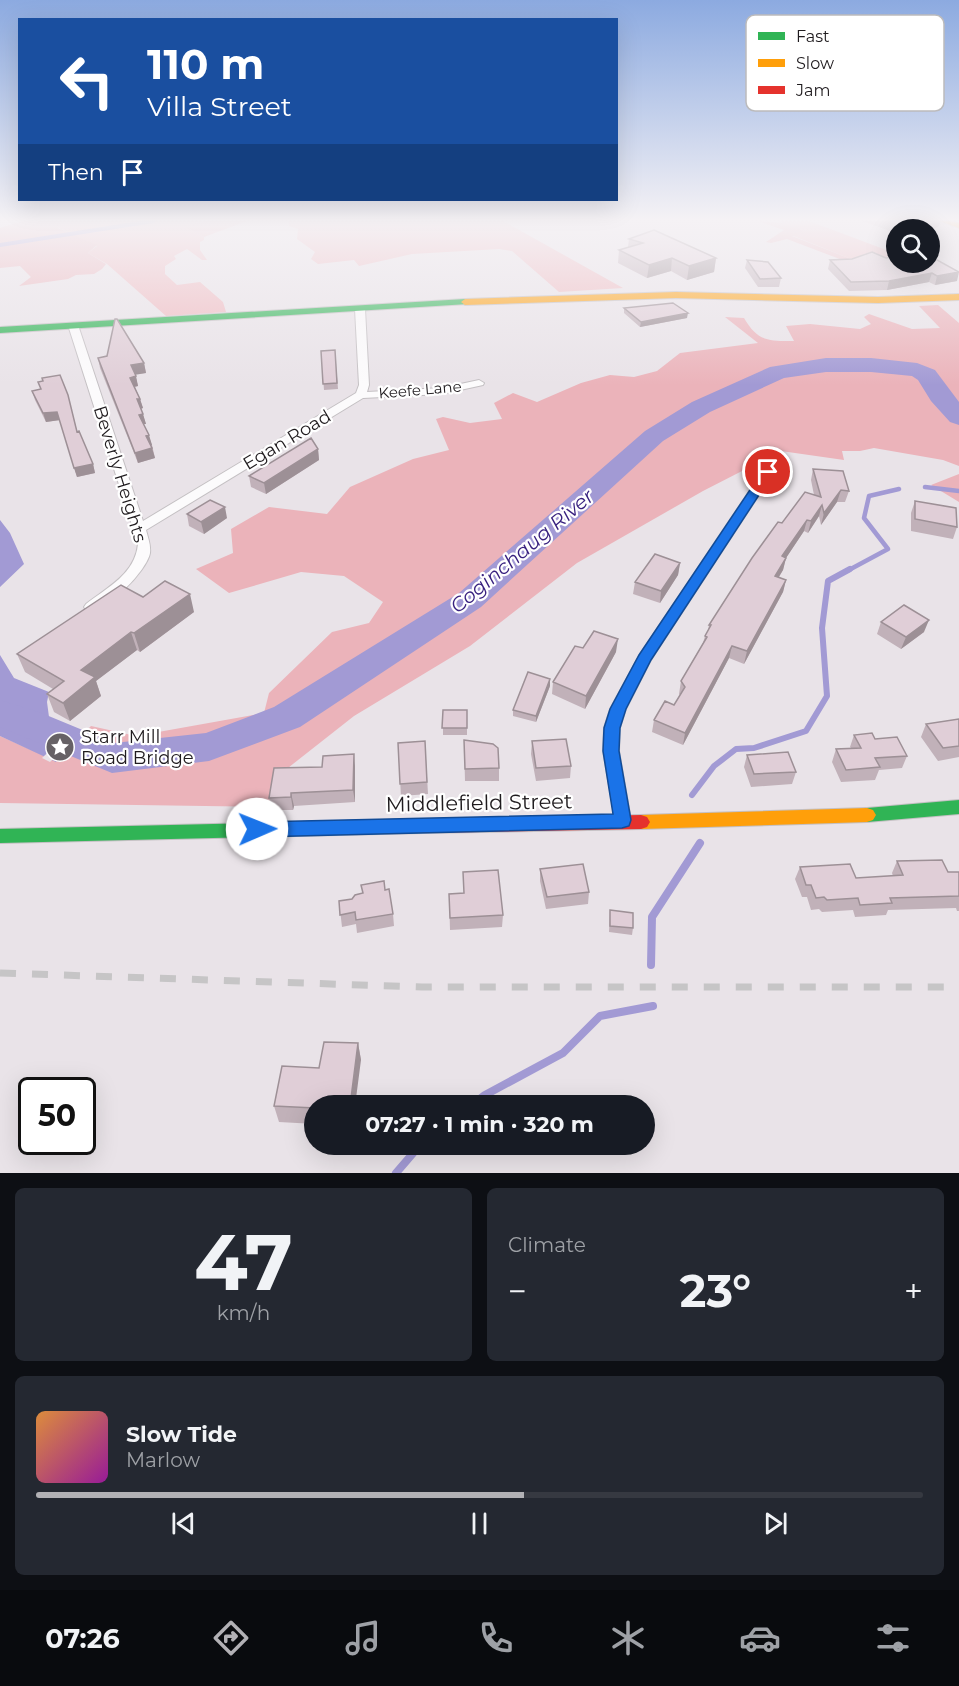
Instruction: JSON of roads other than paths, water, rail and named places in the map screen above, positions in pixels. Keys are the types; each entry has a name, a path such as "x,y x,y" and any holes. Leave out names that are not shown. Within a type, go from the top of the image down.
{"main road":[{"path":"0,330 360,309 683,294 874,299 959,297"},
{"name":"Middlefield Street","path":"0,836 622,820 842,817 959,807"}],"street":[{"path":"360,309 364,385 361,395"},
{"name":"Beverly Heights","path":"73,325 139,529 144,555 139,567 85,612"},
{"name":"Keefe Lane","path":"361,395 442,391 479,383"},
{"name":"Egan Road","path":"139,529 361,395"},
{"path":"622,820 611,751 612,728 618,709 645,658 768,472"}],"waterway":[{"name":"Coginchaug River","path":"0,713 112,758 209,747 287,717 470,600 654,436 701,407 778,372 826,365 871,365 917,370 927,375 940,396 959,417"},
{"path":"925,487 959,491"},
{"path":"847,571 888,549 864,518 869,496 899,489"},
{"path":"692,795 714,766 736,749 754,748 806,731 827,696 822,628 828,581 850,569"},
{"path":"651,965 652,917 700,843"},
{"path":"485,1095 563,1053 600,1016 653,1006"},
{"path":"396,1173 412,1155"}],"railway":[{"path":"0,973 422,987 959,987"}],"place":[{"name":"Starr Mill Road Bridge","path":"60,747"}]}
